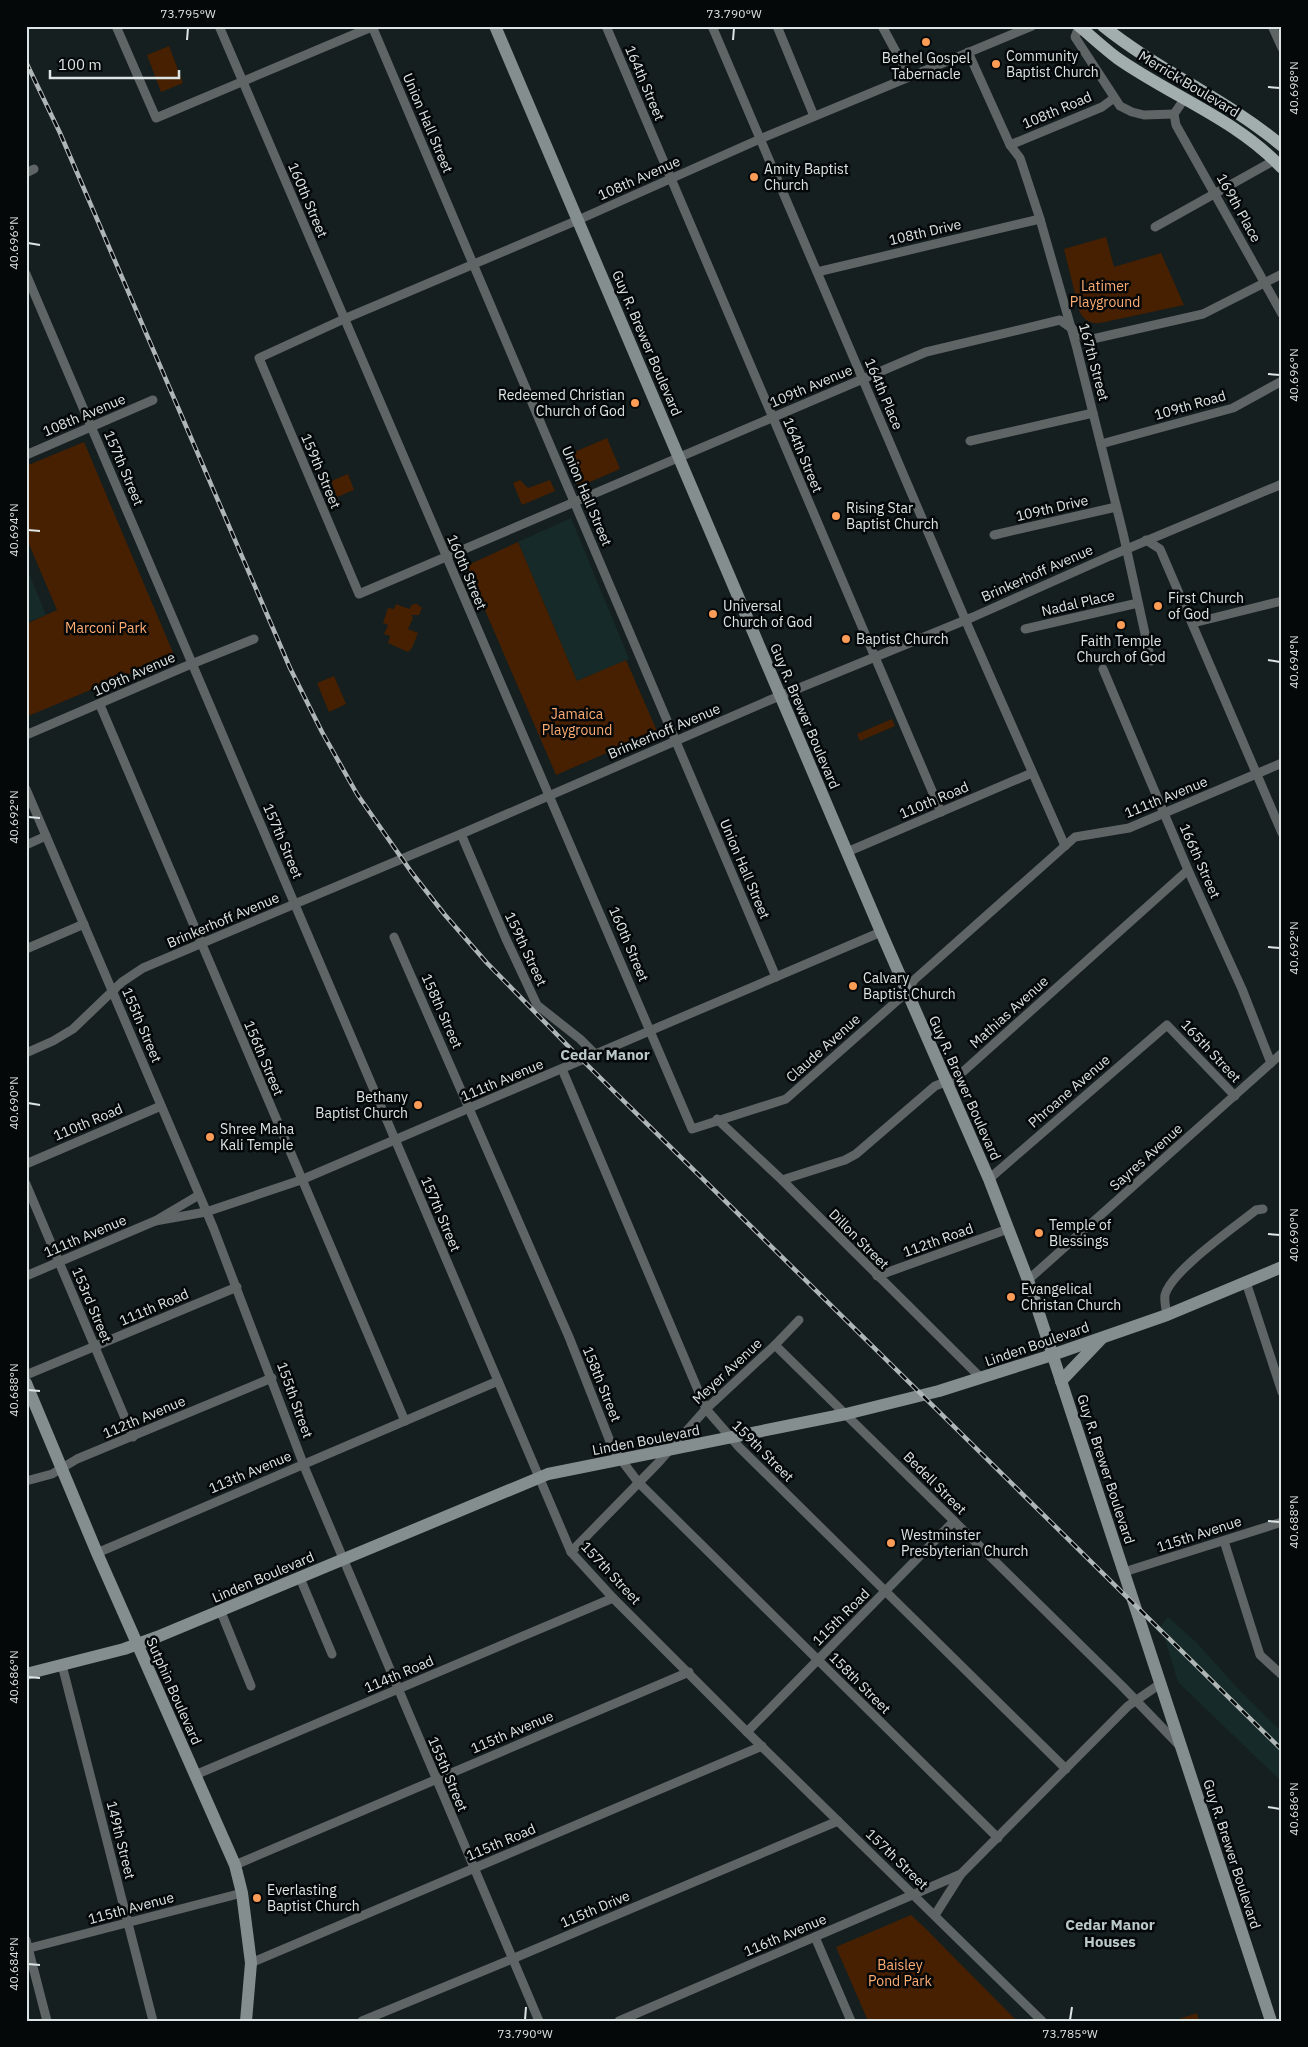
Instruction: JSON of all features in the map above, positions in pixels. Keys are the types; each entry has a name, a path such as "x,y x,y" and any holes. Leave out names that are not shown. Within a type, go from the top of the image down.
{"main road":[{"name":"Guy R. Brewer Boulevard","path":"495,26 944,1081 989,1179 1028,1280 1271,2021"},
{"name":"Merrick Boulevard","path":"1079,26 1118,58 1231,126 1278,164"},
{"name":"Merrick Boulevard","path":"1103,26 1128,46 1242,115 1282,146"},
{"name":"Linden Boulevard","path":"26,1674 138,1645 221,1612 539,1477 846,1414 939,1391 1052,1355 1167,1315 1282,1267"},
{"path":"1061,1381 1103,1337"},
{"name":"Sutphin Boulevard","path":"26,1383 61,1470 235,1865 242,1893 251,1963 246,2021"}],"street":[{"path":"116,26 156,118 372,27"},
{"name":"160th Street","path":"219,26 692,1129"},
{"name":"164th Street","path":"606,26 941,812"},
{"name":"164th Place","path":"712,26 965,620 1066,846"},
{"path":"777,26 814,116"},
{"path":"882,26 909,76"},
{"name":"108th Avenue","path":"259,358 344,319 578,220 760,139 1032,26"},
{"path":"1079,26 1074,37 1120,106 1144,115 1174,114 1185,98"},
{"path":"1272,26 1282,48"},
{"name":"Union Hall Street","path":"372,27 776,977"},
{"name":"167th Street","path":"968,52 1010,145 1020,158 1040,219 1101,444 1151,661"},
{"name":"108th Road","path":"1010,145 1102,107 1114,98"},
{"name":"169th Place","path":"1174,114 1176,125 1282,314"},
{"path":"1155,228 1215,194 1278,164"},
{"name":"108th Drive","path":"817,272 1040,219"},
{"name":"157th Street","path":"26,274 571,1552 613,1598 747,1732 1042,2021"},
{"name":"109th Avenue","path":"359,594 926,352 1060,320 1088,340 1204,314 1282,274"},
{"name":"159th Street","path":"259,358 359,594"},
{"name":"109th Road","path":"1101,444 1233,408 1282,381"},
{"name":"108th Avenue","path":"26,455 153,400"},
{"path":"970,441 1093,413"},
{"name":"Brinkerhoff Avenue","path":"26,1053 74,1029 122,982 143,968 461,834 676,740 965,620 1146,540 1282,484"},
{"name":"109th Drive","path":"994,535 1116,507"},
{"path":"1146,540 1160,549 1282,833"},
{"path":"1193,623 1282,601"},
{"name":"Nadal Place","path":"1025,629 1138,603"},
{"name":"109th Avenue","path":"26,736 254,639"},
{"name":"166th Street","path":"1103,669 1188,870 1242,989 1271,1063"},
{"name":"156th Street","path":"100,705 404,1421"},
{"name":"111th Avenue","path":"1039,870 1075,837 1129,828 1282,763"},
{"name":"110th Road","path":"847,852 1032,773"},
{"name":"155th Street","path":"26,789 199,1195 237,1287 304,1464 343,1560 538,2021"},
{"name":"159th Street","path":"461,834 506,939 537,1005 580,1039 596,1055"},
{"path":"26,845 46,836"},
{"name":"Claude Avenue","path":"692,1129 786,1099 906,992 914,980 1039,870"},
{"name":"Mathias Avenue","path":"782,1180 845,1160 856,1154 935,1086 956,1078 1188,870"},
{"path":"26,949 84,924"},
{"name":"111th Avenue","path":"155,1221 206,1212 301,1180 881,932"},
{"name":"158th Street","path":"394,937 569,1337 613,1449 638,1482 998,1838"},
{"name":"165th Street","path":"1167,1024 1235,1096"},
{"name":"Phroane Avenue","path":"989,1179 1167,1024"},
{"name":"Sayres Avenue","path":"1028,1280 1282,1053"},
{"name":"159th Street","path":"562,1069 706,1410 730,1438 1066,1768"},
{"name":"110th Road","path":"26,1164 161,1106"},
{"name":"Dillon Street","path":"717,1120 782,1180 981,1378"},
{"name":"153rd Street","path":"26,1184 133,1437"},
{"name":"111th Avenue","path":"26,1276 155,1221 199,1195"},
{"path":"1167,1315 1165,1296 1170,1286 1190,1263 1256,1210 1263,1209"},
{"name":"112th Road","path":"877,1276 1008,1229"},
{"path":"1246,1282 1282,1392"},
{"name":"111th Road","path":"26,1375 237,1287"},
{"name":"Meyer Avenue","path":"571,1552 706,1410 799,1320"},
{"name":"Bedell Street","path":"775,1345 1136,1700 1181,1747"},
{"name":"112th Avenue","path":"26,1481 61,1470 76,1459 272,1378"},
{"name":"113th Avenue","path":"97,1553 498,1381"},
{"name":"115th Road","path":"747,1732 954,1521"},
{"name":"115th Avenue","path":"1124,1572 1282,1522"},
{"path":"1224,1541 1260,1655 1282,1675"},
{"path":"300,1578 332,1654"},
{"name":"114th Road","path":"195,1775 613,1598"},
{"path":"221,1612 251,1686"},
{"name":"149th Street","path":"62,1665 153,2021"},
{"name":"115th Avenue","path":"235,1865 689,1672"},
{"name":"116th Avenue","path":"935,1915 961,1874 1128,1706 1160,1684"},
{"name":"115th Road","path":"251,1963 762,1746"},
{"name":"115th Drive","path":"362,2021 838,1821"},
{"name":"116th Avenue","path":"619,2021 961,1874"},
{"name":"115th Avenue","path":"27,1945 127,1923 242,1893"},
{"path":"815,1937 850,2021"},
{"path":"27,1945 47,2021"}],"shaded area":[{"path":"571,518 629,659 577,681 518,542"},
{"path":"26,566 46,615 26,623"},
{"path":"1168,1617 1197,1643 1242,1693 1282,1732 1282,1782 1178,1682 1161,1626"}],"green space":[{"path":"169,46 183,83 161,92 147,55"},
{"name":"Latimer Playground","path":"1106,237 1114,267 1161,253 1184,305 1100,323 1093,323 1085,319 1079,310 1064,249"},
{"path":"607,438 620,469 578,487 565,456"},
{"name":"Marconi Park","path":"84,442 174,655 26,717 26,624 57,610 26,537 26,466"},
{"path":"348,474 354,490 337,497 331,481"},
{"path":"520,480 528,488 550,480 555,491 522,505 513,483"},
{"name":"Jamaica Playground","path":"518,542 577,681 626,660 657,731 556,775 466,566"},
{"path":"396,604 409,609 413,604 417,604 422,608 419,615 411,615 413,618 408,629 418,633 412,648 408,652 388,643 390,636 384,634 388,625 383,623 388,608 394,609"},
{"path":"334,676 346,704 329,712 317,683"},
{"path":"892,719 895,726 860,741 857,734"},
{"name":"Baisley Pond Park","path":"911,1915 1017,2021 868,2021 836,1947"},
{"path":"1197,2013 1199,2021 1176,2020"}],"railway":[{"path":"26,62 60,133 290,668 322,732 357,794 412,873 445,915 487,963 570,1048 1282,1750"}],"place":[{"name":"Bethel Gospel Tabernacle","path":"926,42"},
{"name":"Community Baptist Church","path":"996,64"},
{"name":"Amity Baptist Church","path":"754,177"},
{"name":"Redeemed Christian Church of God","path":"635,403"},
{"name":"Rising Star Baptist Church","path":"836,516"},
{"name":"First Church of God","path":"1158,606"},
{"name":"Universal Church of God","path":"713,614"},
{"name":"Faith Temple Church of God","path":"1121,625"},
{"name":"Baptist Church","path":"846,639"},
{"name":"Calvary Baptist Church","path":"853,986"},
{"name":"Bethany Baptist Church","path":"418,1105"},
{"name":"Shree Maha Kali Temple","path":"210,1137"},
{"name":"Temple of Blessings","path":"1039,1233"},
{"name":"Evangelical Christan Church","path":"1011,1297"},
{"name":"Westminster Presbyterian Church","path":"891,1543"},
{"name":"Everlasting Baptist Church","path":"257,1898"}],"district":[{"name":"Cedar Manor","path":"605,1055"},
{"name":"Cedar Manor Houses","path":"1110,1934"}]}
